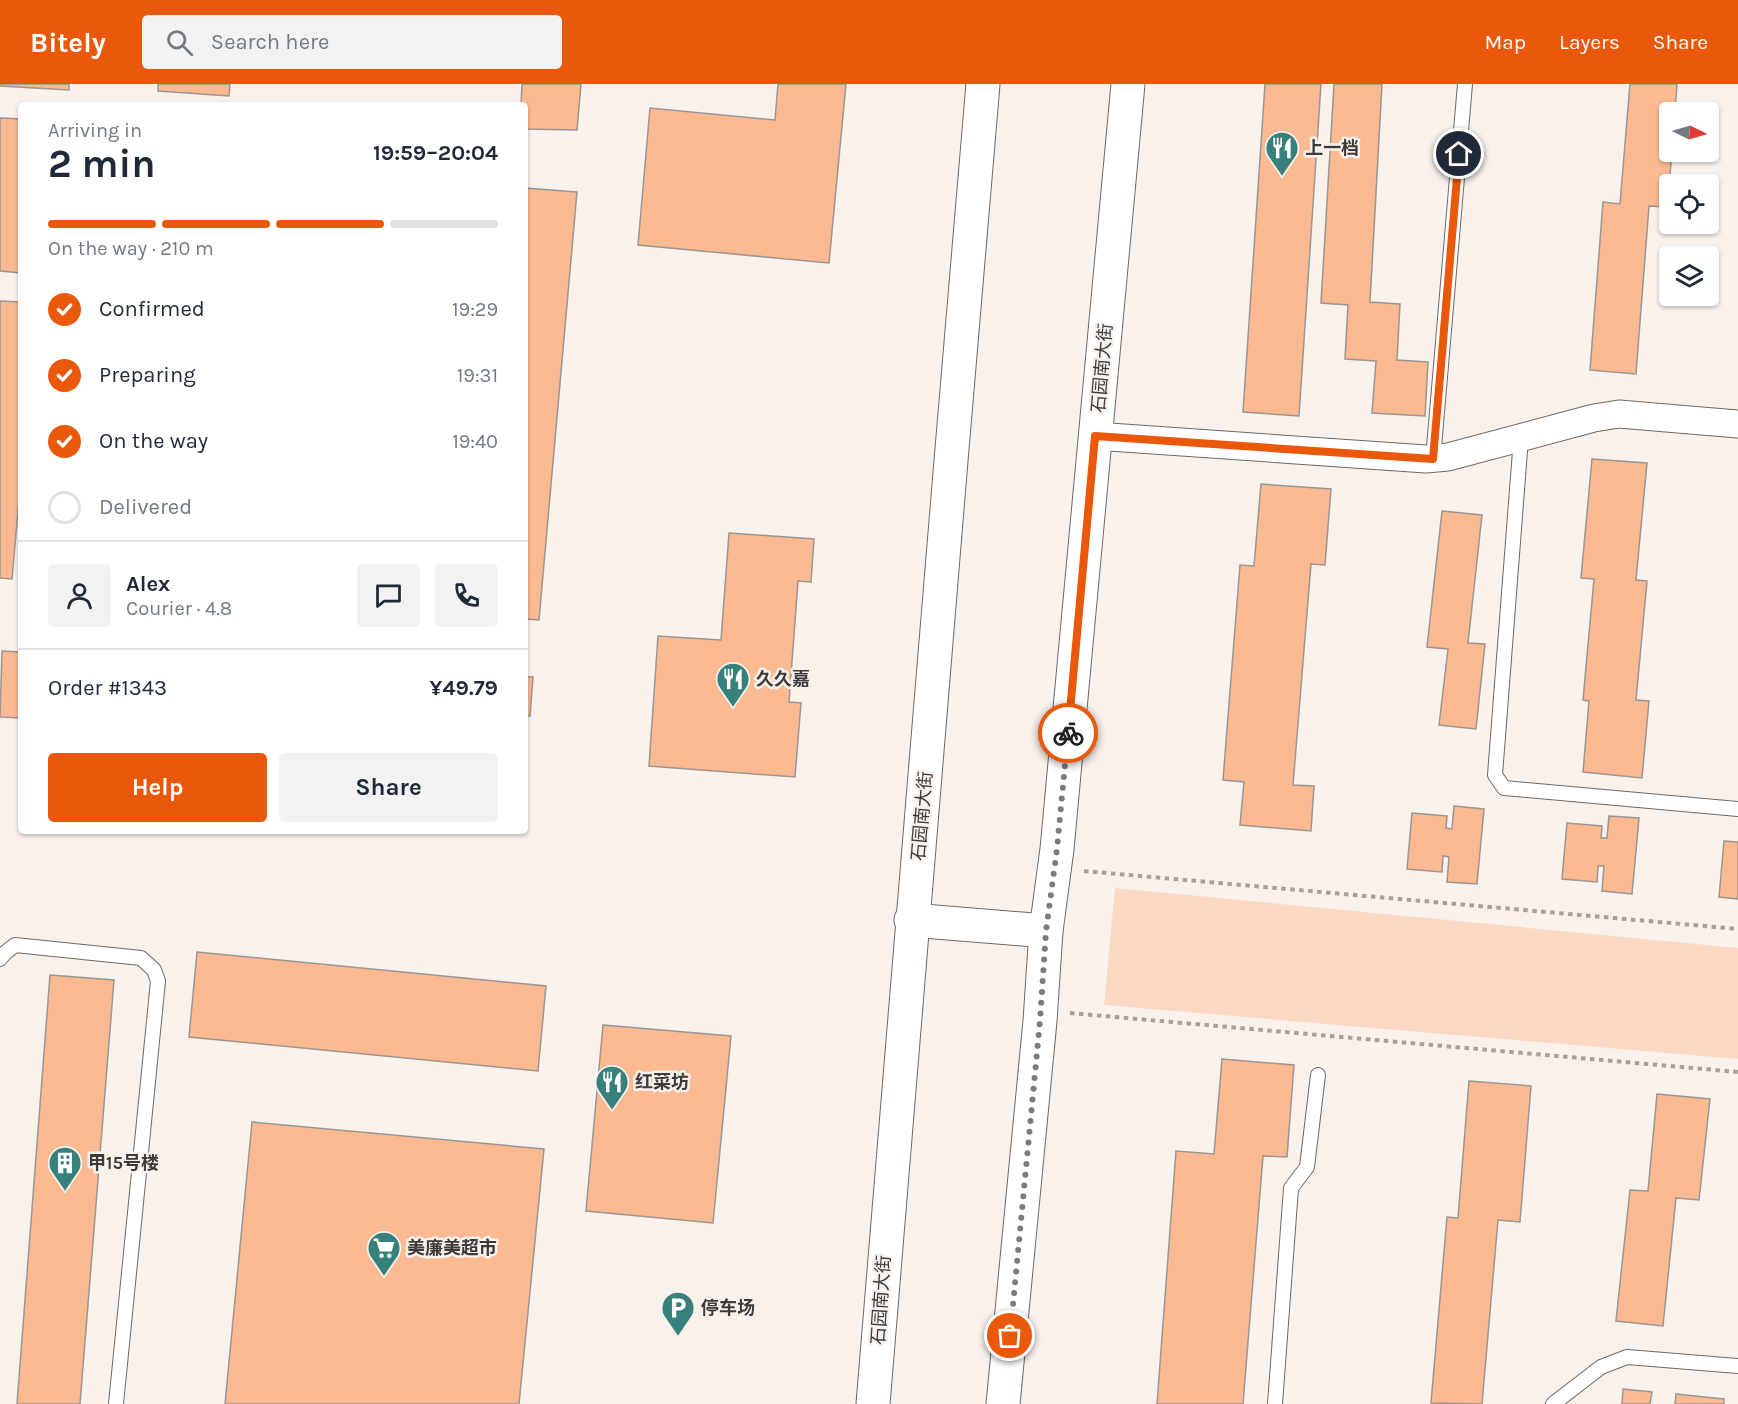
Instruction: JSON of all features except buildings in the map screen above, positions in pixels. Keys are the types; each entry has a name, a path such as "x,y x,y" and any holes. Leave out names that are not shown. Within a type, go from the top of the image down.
{"main road":[{"name":"石园南大街","path":"873,1404 911,920 920,839 983,84"},
{"name":"石园南大街","path":"1003,1404 1128,84"},
{"path":"911,920 1046,931"}],"street":[{"path":"1095,436 1433,459 1594,418 1619,414 1738,424"}],"lane":[{"path":"1433,459 1465,84"},
{"path":"1521,438 1495,775 1504,788 1738,809"},
{"path":"0,959 15,945 141,958 154,970 158,981 116,1404"},
{"path":"1275,1404 1291,1188 1307,1167 1318,1075"},
{"path":"1552,1404 1601,1367 1628,1357 1738,1366"}],"path":[{"path":"1054,868 1738,929"},
{"path":"1040,1010 1738,1072"}],"shaded area":[{"path":"1115,888 1738,948 1738,1059 1104,1005"}],"way so far":[{"path":"1010,1336 1040,1021 1046,931 1057,849 1068,733"}],"place":[{"name":"上一档","path":"1282,177"},
{"name":"久久嘉","path":"733,708"},
{"name":"红菜坊","path":"612,1111"},
{"name":"甲15号楼","path":"65,1192"},
{"name":"美廉美超市","path":"384,1277"},
{"name":"停车场","path":"678,1337"}],"route":[{"path":"1068,733 1095,436 1433,459 1459,154"}]}
